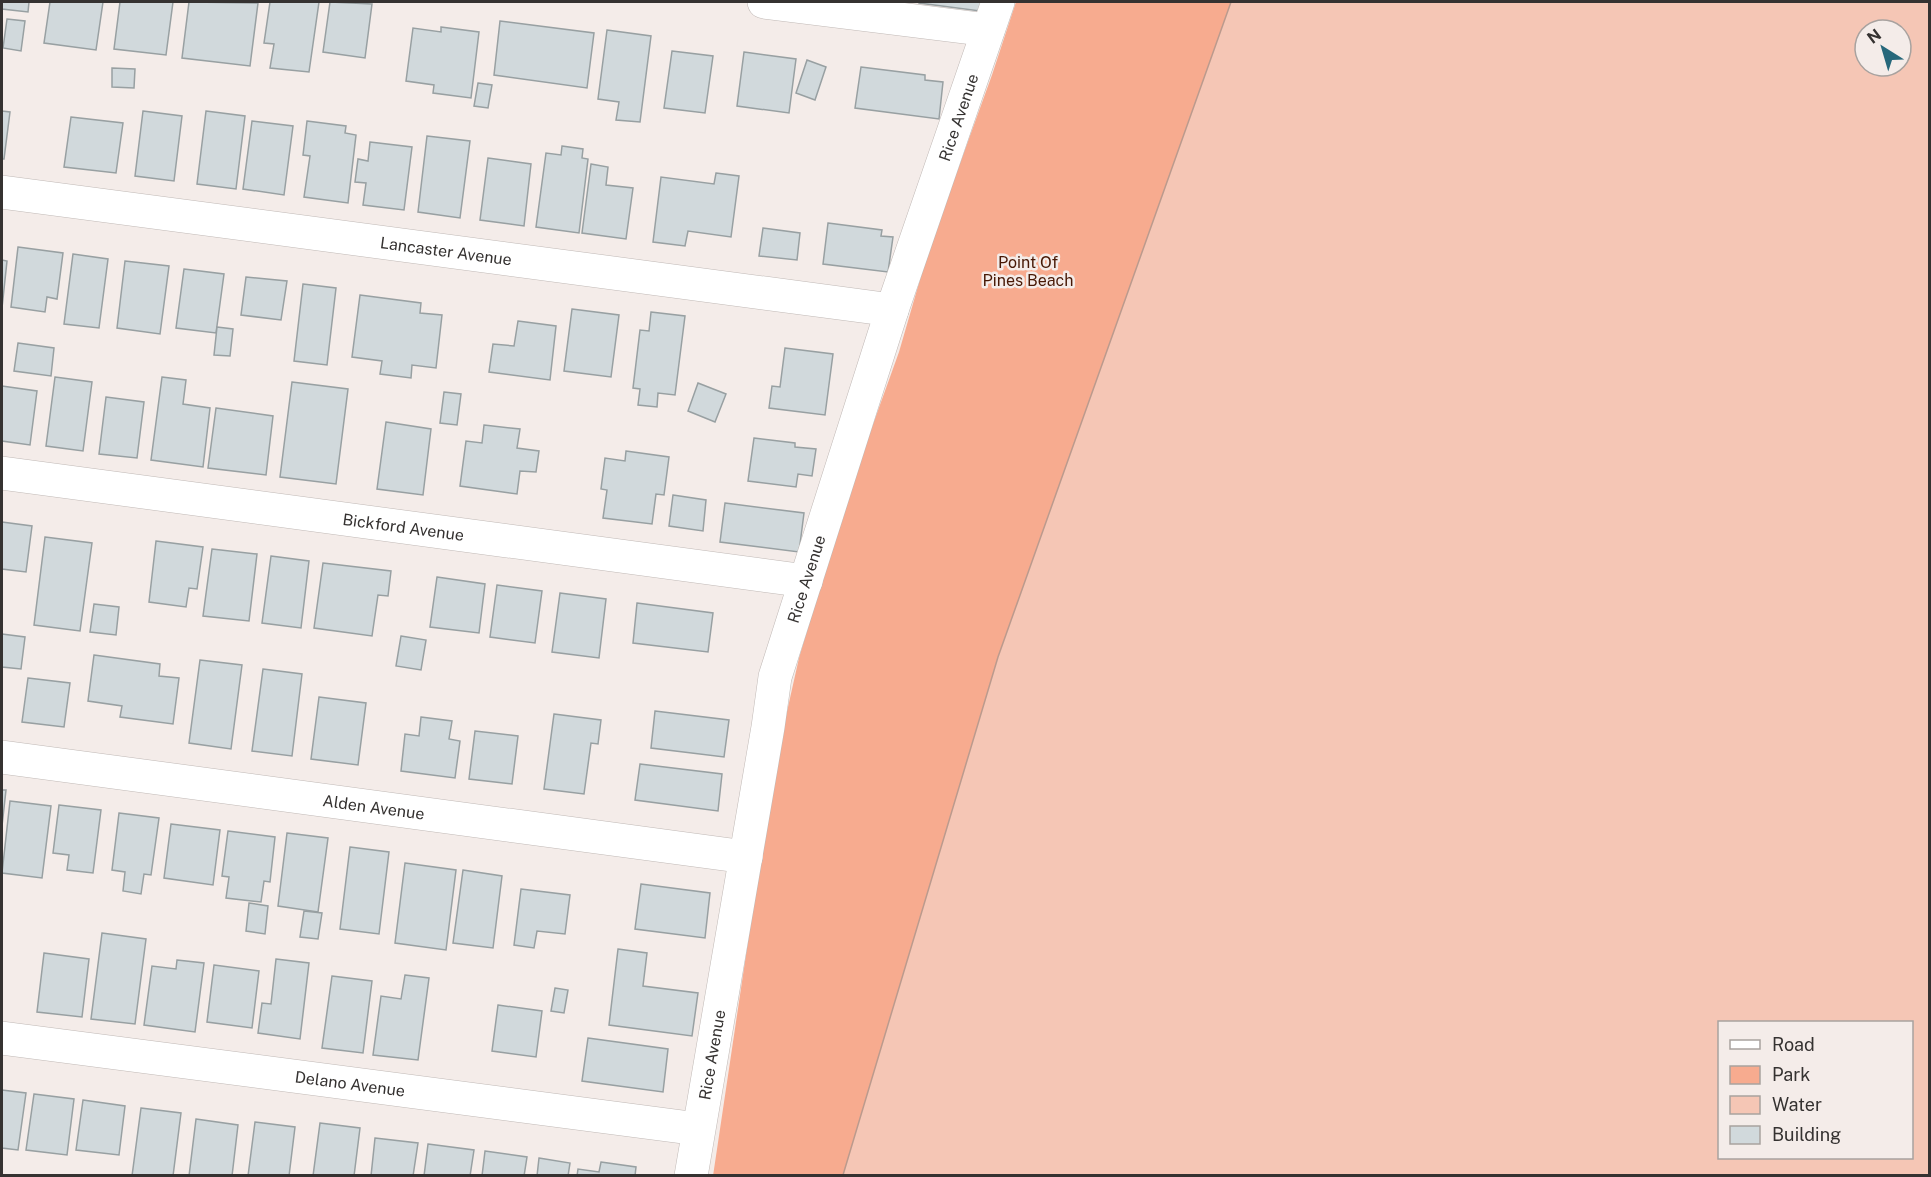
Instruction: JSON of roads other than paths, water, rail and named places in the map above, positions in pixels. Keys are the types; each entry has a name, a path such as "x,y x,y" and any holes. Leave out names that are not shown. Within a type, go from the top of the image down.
{"street":[{"path":"764,2 993,16"},
{"name":"Rice Avenue","path":"691,1176 775,677 892,310 993,16"},
{"name":"Lancaster Avenue","path":"2,192 892,310"},
{"name":"Bickford Avenue","path":"2,473 806,581"},
{"name":"Alden Avenue","path":"2,757 746,857"},
{"name":"Delano Avenue","path":"2,1038 698,1129"}],"water":[{"path":"1231,2 1929,2 1929,1175 843,1175 998,657"}],"park label":[{"name":"Point Of Pines Beach","path":"1028,271"}]}
